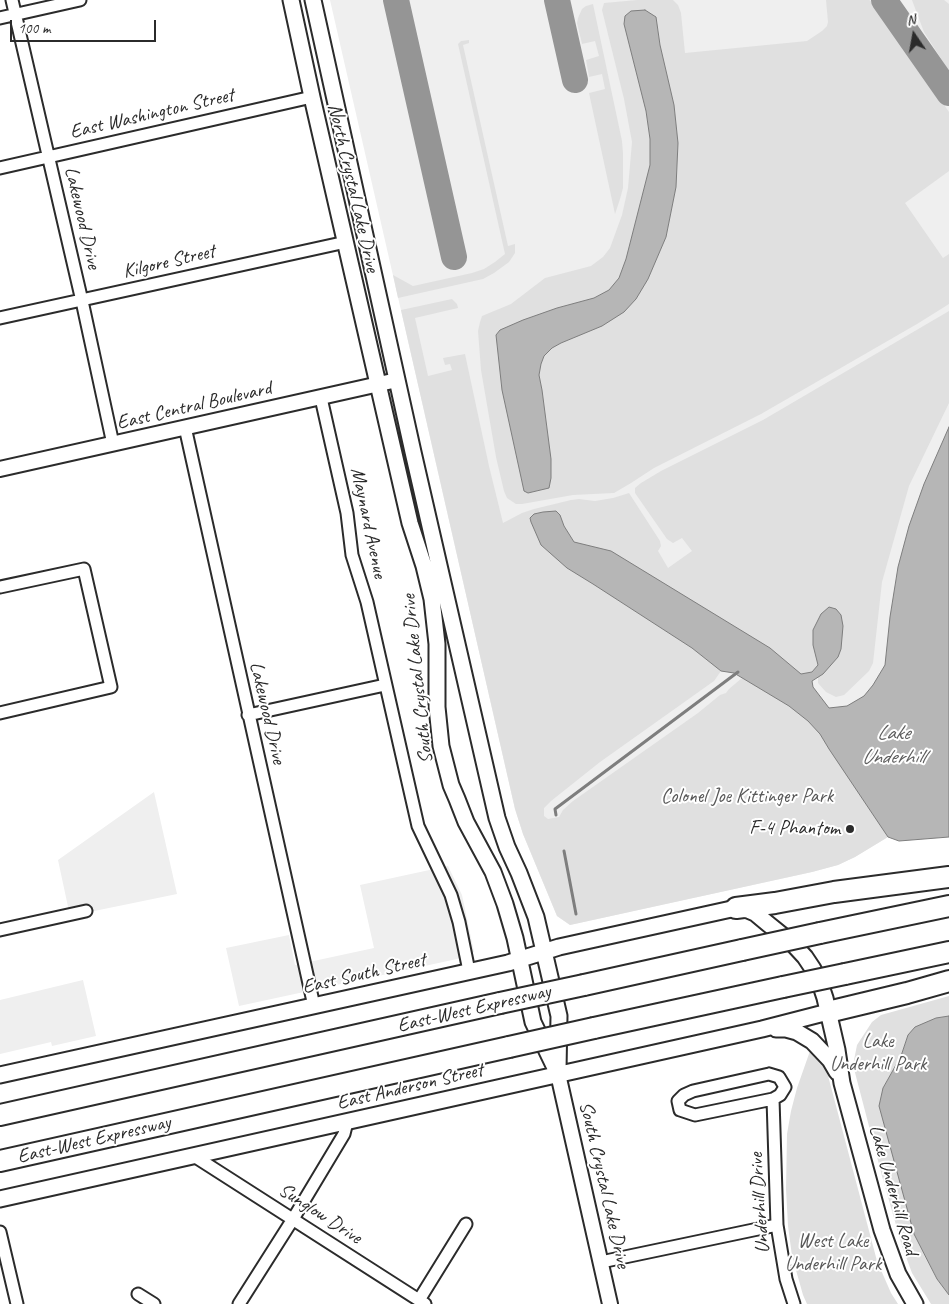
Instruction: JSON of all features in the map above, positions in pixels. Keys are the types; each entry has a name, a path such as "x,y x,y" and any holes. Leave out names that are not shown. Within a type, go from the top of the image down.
{"highway":[{"path":"736,908 949,876"},
{"name":"East-West Expressway","path":"3,1115 584,984 949,906"},
{"name":"East-West Expressway","path":"9,1159 594,1028 949,952"},
{"path":"828,1012 906,993 949,980"}],"main road":[{"name":"North Crystal Lake Drive","path":"291,0 378,385"},
{"name":"North Crystal Lake Drive","path":"313,0 397,380"},
{"name":"South Crystal Lake Drive","path":"397,380 497,818 507,847 532,905 560,1016 558,1074"},
{"name":"South Crystal Lake Drive","path":"378,385 410,523 432,599 437,644 437,707 441,746 452,785 466,822 493,872 506,904 533,1022 558,1074"},
{"name":"East South Street","path":"0,1075 469,972 519,960 544,951 736,908"},
{"name":"Lake Underhill Road","path":"736,908 755,913 793,944 805,957 820,983 837,1050 842,1083 886,1244 898,1274 915,1304"},
{"name":"East Anderson Street","path":"0,1199 762,1029 828,1012"},
{"name":"Lake Underhill Road","path":"762,1029 786,1030 802,1034 830,1060 842,1083"}],"street":[{"name":"Lakewood Drive","path":"12,0 113,444"},
{"path":"0,18 80,0"},
{"name":"East Washington Street","path":"0,168 312,97"},
{"name":"Kilgore Street","path":"0,318 346,242"},
{"name":"East Central Boulevard","path":"0,469 397,380"},
{"name":"Maynard Avenue","path":"321,398 347,512 352,555 367,602 418,826 451,895 459,922 469,972"},
{"name":"Lakewood Drive","path":"185,427 314,1006"},
{"path":"0,587 84,569 111,687 0,712"},
{"path":"248,715 385,685"},
{"path":"0,930 86,911"},
{"name":"South Crystal Lake Drive","path":"558,1074 610,1304"},
{"path":"769,1074 779,1077 785,1087 780,1095 773,1099 695,1115 680,1110 678,1101 684,1095 693,1091 769,1074"},
{"name":"Underhill Drive","path":"773,1099 777,1225 786,1279 794,1304"},
{"path":"239,1304 344,1134 347,1122"},
{"name":"Sunglow Drive","path":"194,1156 422,1302"},
{"path":"422,1302 466,1224"},
{"path":"601,1262 777,1225"},
{"path":"0,1232 17,1304"},
{"path":"138,1294 154,1304"}],"shaded area":[{"path":"330,0 949,0 949,824 888,837 838,865 812,872 570,925 557,916 523,834 515,809"},
{"path":"154,792 177,894 70,916 58,860"},
{"path":"448,866 462,895 474,952 457,959 239,1006 226,948 289,935 295,965 374,948 360,885"},
{"path":"83,980 96,1036 52,1046 51,1042 0,1054 0,1000"}],"green space":[{"path":"637,0 673,0 678,5 681,13 685,53 807,41 827,26 826,0 871,1 949,112 949,171 905,203 943,258 949,254 949,304 761,414 654,468 614,493 573,495 516,504 507,498 504,491 496,457 481,370 478,331 482,316 511,304 545,278 591,266 603,257 610,248 622,215 628,188 632,142 624,99 602,10 604,3","holes":["624,24 658,28 660,45 674,105 678,143 676,187 666,237 648,279 574,338 552,348 544,356 539,375 551,459 551,478 549,488 528,493 523,320 594,298 609,290 619,278 626,259 650,165 650,139 646,111"]},
{"path":"912,0 944,0 949,4 949,71 924,32"},
{"path":"593,4 622,141 623,188 615,214 589,93 605,89 602,74 589,77 586,60 599,56 595,41 582,44 577,23 582,9"},
{"path":"469,40 469,43 463,45 508,246 515,244 515,253 509,262 483,279 398,298 393,275 413,286 484,269 505,254 458,44 461,41"},
{"name":"Colonel Joe Kittinger Park","path":"452,299 458,308 415,318 428,376 452,370 450,364 445,365 443,358 465,354 503,523 522,513 571,500 595,501 629,493 660,541 661,546 658,551 668,568 692,551 682,538 673,543 667,539 635,493 635,488 661,471 763,420 949,311 949,403 909,486 882,582 873,663 869,671 844,695 836,697 826,692 818,683 818,677 823,674 836,609 828,608 821,615 813,645 818,665 812,672 801,674 770,648 574,542 564,526 560,515 543,512 534,514 530,519 541,545 567,568 692,648 721,671 714,681 600,762 551,801 544,808 544,816 548,819 559,817 563,810 573,801 698,713 720,695 726,693 742,678 789,706 808,721 820,734 888,837 838,865 812,872 570,925 557,916 523,834 515,809 401,310"},
{"name":"Lake Underhill Park","path":"949,996 949,1016 936,1018 908,1035 901,1056 883,1088 914,1234 937,1279 949,1295 949,1304 931,1304 912,1273 902,1246 853,1065 857,1045 872,1022 881,1015"},
{"name":"West Lake Underhill Park","path":"810,1051 826,1068 877,1261 898,1304 807,1304 803,1295 792,1256 788,1226 786,1189 787,1134 797,1088"}],"water":[{"path":"645,10 656,17 660,45 674,105 678,143 676,187 666,237 648,279 636,299 624,312 602,326 561,343 544,356 539,375 551,459 551,478 549,488 528,493 524,491 502,390 496,335 500,330 523,320 594,298 609,290 619,278 626,259 650,165 650,139 646,111 624,24 625,16 631,11"},
{"name":"Lake Underhill","path":"949,427 949,837 899,841 888,837 820,734 808,721 789,706 734,673 721,671 692,648 567,568 541,545 530,518 534,514 556,511 574,542 611,551 770,648 801,674 812,672 818,665 813,645 813,630 821,614 829,607 836,609 841,615 843,626 841,649 838,657 823,674 812,681 813,687 829,708 847,706 864,696 885,665 898,567 909,526 924,484"},
{"path":"949,1016 949,1295 937,1279 914,1234 879,1106 883,1088 901,1056 908,1035 915,1027 936,1018"}],"waterway":[{"path":"556,815 555,809 738,672"},
{"path":"564,851 576,914"}],"taxiway":[{"path":"396,0 454,257"},
{"path":"557,0 575,80"},
{"path":"884,0 949,93"}],"place":[{"name":"F-4 Phantom","path":"850,829"}]}
